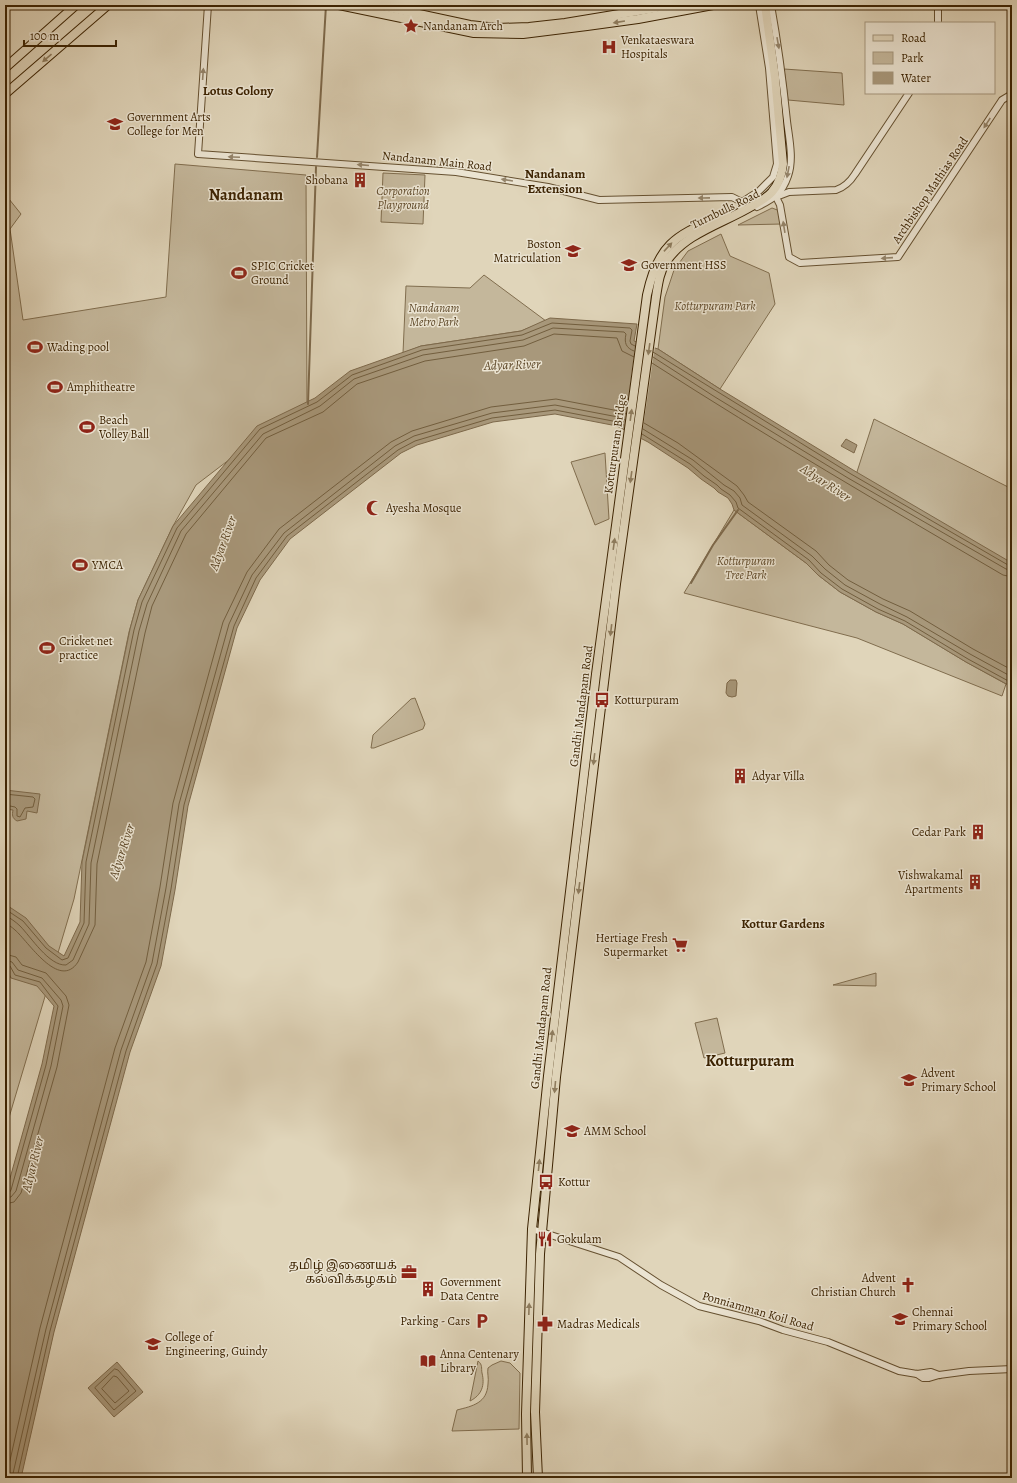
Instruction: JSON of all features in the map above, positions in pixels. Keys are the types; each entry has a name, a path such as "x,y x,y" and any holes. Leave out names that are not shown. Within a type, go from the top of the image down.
{"main road":[{"path":"5,68 76,5"},
{"path":"5,94 108,5"},
{"path":"339,5 474,33 523,34 638,19 713,5"},
{"path":"377,5 470,25 497,28 529,27 565,23 674,5"},
{"path":"742,207 762,198 769,191 774,184 782,158 775,77 765,5"},
{"name":"Turnbulls Road","path":"646,309 652,272 666,248 689,231 742,207"},
{"name":"Turnbulls Road","path":"654,310 660,276 665,264 674,252 683,244 742,207"},
{"name":"Kotturpuram Bridge","path":"612,583 646,309"},
{"name":"Kotturpuram Bridge","path":"612,583 654,310"},
{"name":"Gandhi Mandapam Road","path":"527,1478 526,1414 532,1229 558,986 612,583"},
{"name":"Gandhi Mandapam Road","path":"538,1478 535,1412 541,1232 564,1009 612,583"}],"street":[{"name":"Nandanam Main Road","path":"208,5 198,154 456,172 548,187 599,200 732,197 742,207"},
{"name":"Turnbulls Road","path":"759,5 769,68 777,164 773,177 742,207 751,211 776,197 784,187 789,174 791,152 781,65 771,5"},
{"path":"938,5 938,22"},
{"path":"776,197 788,192 836,190 842,188 848,183 907,94"},
{"name":"Archbishop Mathias Road","path":"776,197 781,208 789,257 800,263 898,257 1002,100 1012,94"},
{"name":"Ponniamman Koil Road","path":"532,1229 619,1257 661,1285 699,1306 759,1321 783,1330 828,1342 899,1371 917,1374 923,1378 928,1378 939,1375 1012,1369"}],"green space":[{"path":"784,69 842,73 844,105 788,100"},
{"name":"YMCA","path":"175,164 306,175 307,407 234,456 196,485 173,526 138,600 129,632 74,899 5,1131 5,194 21,214 10,229 23,320 166,297"},
{"name":"Corporation Playground","path":"383,173 425,175 423,224 381,222"},
{"path":"772,208 780,211 782,224 738,225"},
{"name":"Kotturpuram Park","path":"721,234 730,256 769,273 775,304 720,389 658,349 665,297 674,270 688,251"},
{"name":"Nandanam Metro Park","path":"484,275 546,321 521,331 421,346 403,353 406,286 470,288"},
{"path":"874,419 1012,489 1012,568 855,478"},
{"path":"605,453 609,519 595,525 571,462"},
{"name":"Kotturpuram Tree Park","path":"734,510 806,563 818,575 840,592 876,612 903,624 1006,684 1002,696 857,638 684,593"},
{"path":"415,698 425,724 423,729 371,748 373,735 411,699"},
{"path":"876,973 876,986 833,985"},
{"path":"717,1018 725,1053 704,1058 695,1023"},
{"path":"478,1361 482,1367 483,1386 480,1393 470,1401"},
{"path":"501,1361 510,1363 520,1373 519,1429 452,1431 457,1410 474,1405 482,1400 487,1390 488,1368"}],"water":[{"name":"Adyar River","path":"550,318 637,324 634,341 658,349 720,389 853,470 1012,563 1012,687 966,662 903,624 876,612 840,592 818,575 806,563 734,510 728,498 688,468 648,442 617,426 555,414 493,422 417,445 401,453 290,539 260,580 237,628 188,806 161,966 130,1052 54,1332 21,1478 5,1478 5,1196 42,1064 54,1006 37,986 11,978 5,966 5,904 26,918 49,946 64,956 80,922 82,862 130,629 138,600 173,526 257,426 315,398 350,371 421,346 521,331"},
{"path":"846,439 857,445 854,453 841,446"},
{"path":"730,680 736,680 737,683 736,696 732,697 728,696 726,693 727,683"},
{"path":"5,790 40,794 37,813 27,811 26,819 15,820 12,813 13,810 5,809"},
{"path":"117,1362 143,1392 114,1417 88,1388"}],"pier":[{"path":"636,340 655,346 641,441 624,432"}],"waterway":[{"path":"317,157 326,5"},
{"path":"308,404 316,167"},
{"path":"691,583 713,545 738,510"}],"place":[{"name":"Nandanam Arch","path":"411,26"},
{"name":"Venkataeswara Hospitals","path":"609,47"},
{"name":"Government Arts College for Men","path":"115,124"},
{"name":"Shobana","path":"360,180"},
{"name":"Boston Matriculation","path":"573,251"},
{"name":"Government HSS","path":"629,265"},
{"name":"SPIC Cricket Ground","path":"239,273"},
{"name":"Wading pool","path":"35,347"},
{"name":"Amphitheatre","path":"55,387"},
{"name":"Beach Volley Ball","path":"87,427"},
{"name":"Ayesha Mosque","path":"374,508"},
{"name":"YMCA","path":"80,565"},
{"name":"Cricket net practice","path":"47,648"},
{"name":"Kotturpuram","path":"602,700"},
{"name":"Adyar Villa","path":"740,776"},
{"name":"Cedar Park","path":"978,832"},
{"name":"Vishwakamal Apartments","path":"975,882"},
{"name":"Hertiage Fresh Supermarket","path":"680,945"},
{"name":"Advent Primary School","path":"909,1080"},
{"name":"AMM School","path":"572,1131"},
{"name":"Kottur","path":"546,1182"},
{"name":"Gokulam","path":"545,1239"},
{"name":"தமிழ் இணையக் கல்விக்கழகம்","path":"409,1272"},
{"name":"Advent Christian Church","path":"908,1285"},
{"name":"Government Data Centre","path":"428,1289"},
{"name":"Chennai Primary School","path":"900,1319"},
{"name":"Parking - Cars","path":"482,1321"},
{"name":"Madras Medicals","path":"545,1324"},
{"name":"College of Engineering, Guindy","path":"153,1344"},
{"name":"Anna Centenary Library","path":"428,1361"}],"district":[{"name":"Lotus Colony","path":"238,90"},
{"name":"Nandanam Extension","path":"555,180"},
{"name":"Nandanam","path":"246,194"},
{"name":"Kottur Gardens","path":"783,923"},
{"name":"Kotturpuram","path":"750,1060"}]}
